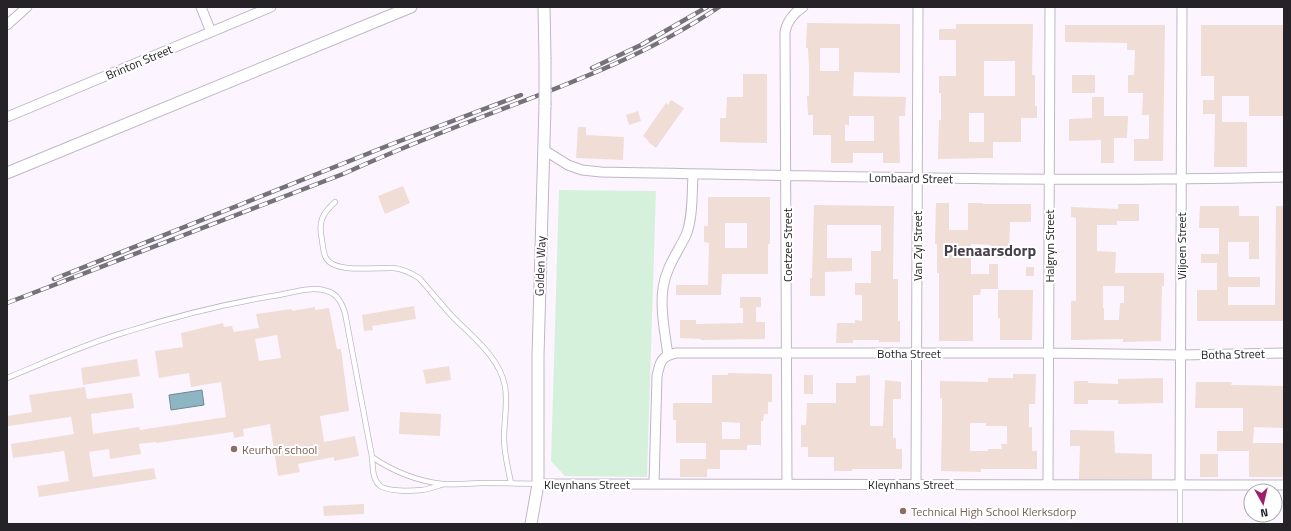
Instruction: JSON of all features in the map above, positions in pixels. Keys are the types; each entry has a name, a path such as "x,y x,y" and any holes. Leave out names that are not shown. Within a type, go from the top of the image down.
{"street":[{"path":"7,25 27,7"},
{"path":"201,7 211,32"},
{"name":"Brinton Street","path":"7,117 271,7"},
{"path":"7,173 410,7"},
{"name":"Golden Way","path":"531,524 538,484 538,356 544,150 544,7"},
{"name":"Van Zyl Street","path":"916,484 918,7"},
{"name":"Halgryn Street","path":"1048,484 1050,7"},
{"name":"Viljoen Street","path":"1180,484 1182,7"},
{"name":"Coetzee Street","path":"787,484 786,32 787,25 800,9"},
{"name":"Lombaard Street","path":"544,150 568,165 582,170 601,172 918,178 1182,180 1284,177"},
{"path":"654,484 657,376 662,359 668,355 663,323 663,288 671,260 687,233 692,207 693,174"},
{"name":"Botha Street","path":"668,355 676,352 1048,353 1181,355 1284,353"},
{"name":"Kleynhans Street","path":"538,484 1284,485"}],"lane":[{"path":"335,202 322,216 320,226 325,257 329,262 335,266 345,268 394,268 413,274 419,278 450,314 493,358 499,367 506,388 504,439 511,483"},
{"path":"7,378 125,332 257,298 320,289 328,291 339,299 346,313 372,458 373,471 378,484 384,488 394,490 422,490 444,484"},
{"path":"372,458 384,466 413,478 444,484 538,484"},
{"path":"1180,484 1180,524"}],"green space":[{"path":"559,190 656,191 647,477 565,476 551,461"}],"water":[{"path":"202,390 204,405 171,410 169,395"}],"building":[{"path":"807,23 900,24 900,73 854,72 853,96 906,97 905,116 899,116 900,163 883,163 883,153 853,153 853,163 831,163 831,135 813,135 813,115 808,115 807,96 809,96 809,68 808,48 806,48","holes":["820,48 839,48 839,71 820,71","849,116 874,116 874,141 845,141 845,125 849,125"]},
{"path":"956,24 1033,24 1032,75 1035,75 1035,106 1037,106 1037,118 1021,118 1021,142 993,142 993,158 938,159 939,120 941,120 941,93 939,93 939,76 956,76 956,40 939,40 939,29 956,29","holes":["984,61 1015,61 1015,96 984,96","969,113 984,113 984,142 969,142"]},
{"path":"1065,25 1165,25 1163,161 1134,161 1134,139 1149,139 1149,115 1142,115 1143,93 1128,93 1128,75 1134,75 1135,50 1127,50 1127,43 1065,42"},
{"path":"1201,25 1284,25 1284,116 1249,116 1249,96 1222,96 1222,122 1247,122 1247,167 1214,167 1215,114 1203,114 1203,100 1214,100 1214,76 1201,76"},
{"path":"743,74 767,74 767,143 720,142 720,118 726,118 727,97 743,97"},
{"path":"1072,75 1095,75 1095,93 1072,93"},
{"path":"1092,97 1104,97 1104,116 1128,116 1127,138 1115,138 1114,140 1114,163 1101,163 1101,140 1069,141 1069,119 1092,118"},
{"path":"671,100 684,108 656,148 643,136 666,103 668,105"},
{"path":"638,111 641,121 629,125 626,115"},
{"path":"578,127 586,127 586,135 624,137 623,160 576,158"},
{"path":"403,186 410,203 385,214 378,196"},
{"path":"708,197 770,197 770,244 768,244 768,274 722,274 721,295 676,295 676,285 708,285 709,243 704,242 704,226 708,226","holes":["725,223 747,223 747,248 725,248"]},
{"path":"936,203 949,203 949,230 968,230 968,203 1031,204 1031,222 1010,222 1009,258 991,258 991,245 971,244 971,274 989,274 989,264 998,264 998,289 981,289 980,295 973,295 973,341 939,341 939,273 937,273 937,244 935,244"},
{"path":"1118,204 1139,204 1139,221 1117,221 1117,225 1097,225 1097,251 1116,252 1115,273 1164,273 1164,286 1162,286 1161,341 1123,342 1123,339 1071,340 1071,301 1076,301 1076,218 1071,217 1071,207 1118,209","holes":["1103,286 1124,286 1124,303 1120,303 1119,320 1104,320"]},
{"path":"814,205 894,206 893,279 898,279 898,321 900,321 900,342 853,340 853,343 836,343 837,323 855,323 855,320 862,321 862,295 855,295 855,283 871,283 871,251 881,251 881,225 827,225 827,258 852,258 852,271 825,272 825,296 810,296 810,278 812,278"},
{"path":"1200,206 1239,206 1239,216 1259,216 1259,259 1249,259 1249,242 1228,242 1228,273 1229,277 1260,277 1260,287 1228,287 1228,305 1275,305 1276,206 1284,206 1284,321 1197,321 1197,290 1217,290 1217,263 1201,263 1201,254 1219,254 1219,228 1199,228"},
{"path":"1026,267 1034,267 1034,276 1026,276"},
{"path":"998,290 1033,290 1032,340 1000,340"},
{"path":"740,297 761,297 761,307 756,307 756,322 765,322 765,339 701,340 680,338 680,320 696,320 696,324 743,323 743,308 740,308"},
{"path":"414,306 416,319 372,326 373,330 364,331 362,315"},
{"path":"315,307 315,310 329,308 337,349 341,349 349,411 320,416 324,442 355,436 359,456 334,461 334,457 298,464 300,472 278,476 270,424 243,429 244,436 234,438 233,432 139,444 141,454 110,459 109,449 89,452 93,477 154,468 156,479 39,497 37,486 69,481 64,451 13,458 11,444 74,434 71,417 8,426 7,416 32,412 29,395 85,387 87,399 132,393 134,408 91,414 93,434 139,427 140,430 226,417 221,382 191,387 189,373 159,378 155,351 183,347 181,333 223,323 224,327 232,326 234,332 259,328 256,314 292,309 292,311","holes":["277,335 281,358 259,361 255,339"]},
{"path":"137,359 140,376 83,385 81,368"},
{"path":"449,366 451,380 426,384 423,370"},
{"path":"728,373 772,374 772,402 768,402 768,414 764,414 763,421 761,421 761,445 747,445 747,450 720,450 720,469 707,469 707,477 680,477 680,459 706,459 706,443 676,443 676,420 673,420 673,403 712,403 712,375 728,375","holes":["722,422 740,423 740,439 722,439"]},
{"path":"1013,374 1036,374 1035,404 1029,404 1029,427 1032,427 1032,451 1037,451 1037,469 981,469 981,472 941,471 942,398 940,398 940,381 988,382 988,378 1013,378","holes":["970,423 986,423 986,426 1007,426 1007,444 1001,444 1002,449 970,451"]},
{"path":"804,375 813,375 813,394 804,394"},
{"path":"870,375 870,426 883,426 885,380 901,382 901,399 893,399 893,438 896,438 896,449 902,449 902,469 852,469 852,471 834,471 834,457 808,457 808,447 801,447 801,425 806,425 807,403 836,403 836,383 856,383 856,376"},
{"path":"1163,378 1163,403 1118,404 1118,400 1088,400 1088,404 1074,404 1074,381 1118,384 1118,379"},
{"path":"1196,382 1232,382 1231,385 1284,386 1284,428 1254,427 1253,443 1284,443 1284,477 1249,477 1249,451 1217,451 1217,431 1243,431 1243,408 1195,408"},
{"path":"400,412 441,414 440,436 399,434"},
{"path":"1070,430 1114,431 1115,453 1152,454 1152,479 1079,479 1080,446 1070,446"},
{"path":"1200,454 1218,454 1218,477 1200,477"},
{"path":"364,504 364,514 324,516 323,506"}],"railway":[{"path":"592,68 641,45 707,7"},
{"path":"7,303 343,174 460,125 585,77 667,38 719,7"},
{"path":"54,279 392,144 521,95"}],"place":[{"name":"Keurhof school","path":"234,449"},
{"name":"Technical High School Klerksdorp","path":"903,511"}],"district":[{"name":"Pienaarsdorp","path":"990,250"}]}
